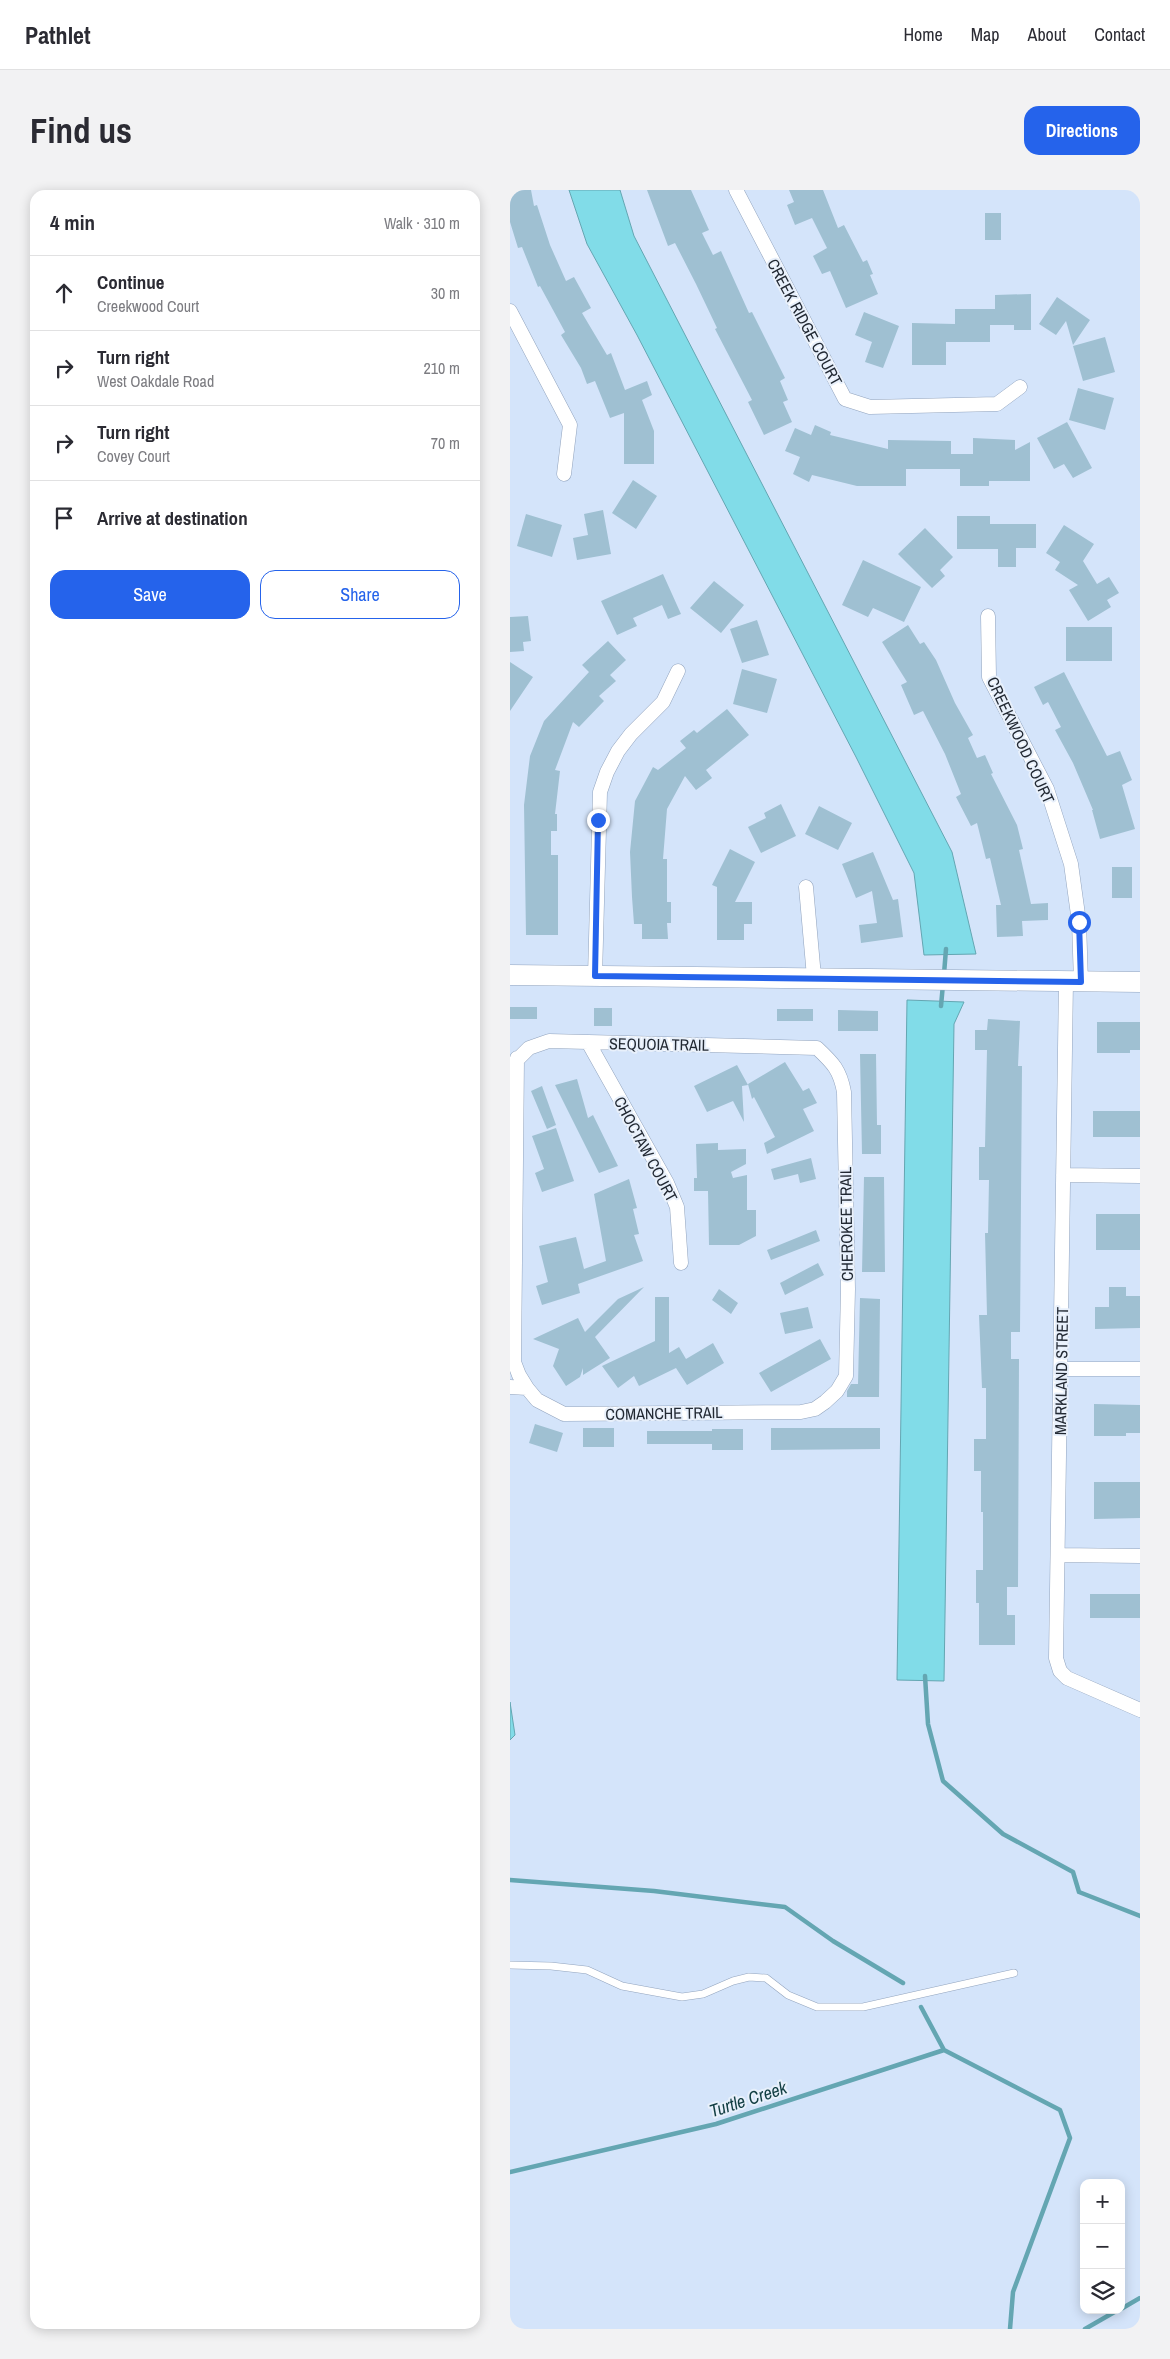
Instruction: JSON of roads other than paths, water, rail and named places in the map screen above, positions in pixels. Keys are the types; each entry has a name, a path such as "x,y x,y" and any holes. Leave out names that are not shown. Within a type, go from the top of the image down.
{"street":[{"name":"CREEK RIDGE COURT","path":"736,190 845,399 870,408 997,404 1020,387"},
{"path":"510,311 570,425 564,474"},
{"name":"CREEKWOOD COURT","path":"988,616 989,677 1047,789 1071,864 1079,922 1073,981"},
{"path":"595,976 600,792 607,772 618,751 631,734 663,702 678,671"},
{"path":"806,887 814,977"},
{"path":"510,975 921,978 1140,982"},
{"name":"MARKLAND STREET","path":"1073,981 1063,1175 1062,1369 1056,1658 1060,1671 1079,1685 1140,1710"},
{"name":"SEQUOIA TRAIL","path":"514,1063 529,1048 549,1041 817,1048"},
{"name":"CHOCTAW COURT","path":"588,1042 667,1183 677,1207 681,1263"},
{"name":"CHEROKEE TRAIL","path":"817,1048 832,1061 841,1076 844,1101 846,1376 837,1391 825,1402"},
{"path":"514,1063 514,1362 527,1388"},
{"path":"1063,1175 1140,1176"},
{"path":"1062,1369 1140,1370"},
{"path":"510,1387 527,1388"},
{"name":"COMANCHE TRAIL","path":"527,1388 537,1400 564,1414 801,1412 815,1409 825,1402"},
{"path":"1059,1555 1140,1556"}],"lane":[{"path":"510,1965 552,1966 587,1970 622,1986 682,1997 703,1994 733,1981 749,1977 766,1978 788,1995 817,2007 863,2007 1014,1973"}],"waterway":[{"path":"944,974 946,949"},
{"path":"941,1006 943,984"},
{"path":"925,1676 928,1724 943,1781 1003,1834 1073,1872 1079,1892 1140,1916"},
{"name":"Turtle Creek","path":"510,1880 654,1891 785,1907 833,1941 903,1983"},
{"name":"Turtle Creek","path":"921,2007 944,2050"},
{"path":"944,2050 1060,2110 1070,2138 1013,2292 1010,2329"},
{"name":"Turtle Creek","path":"510,2172 716,2124 944,2050"},
{"path":"1125,2307 1140,2298"},
{"path":"1085,2329 1111,2314"}]}
